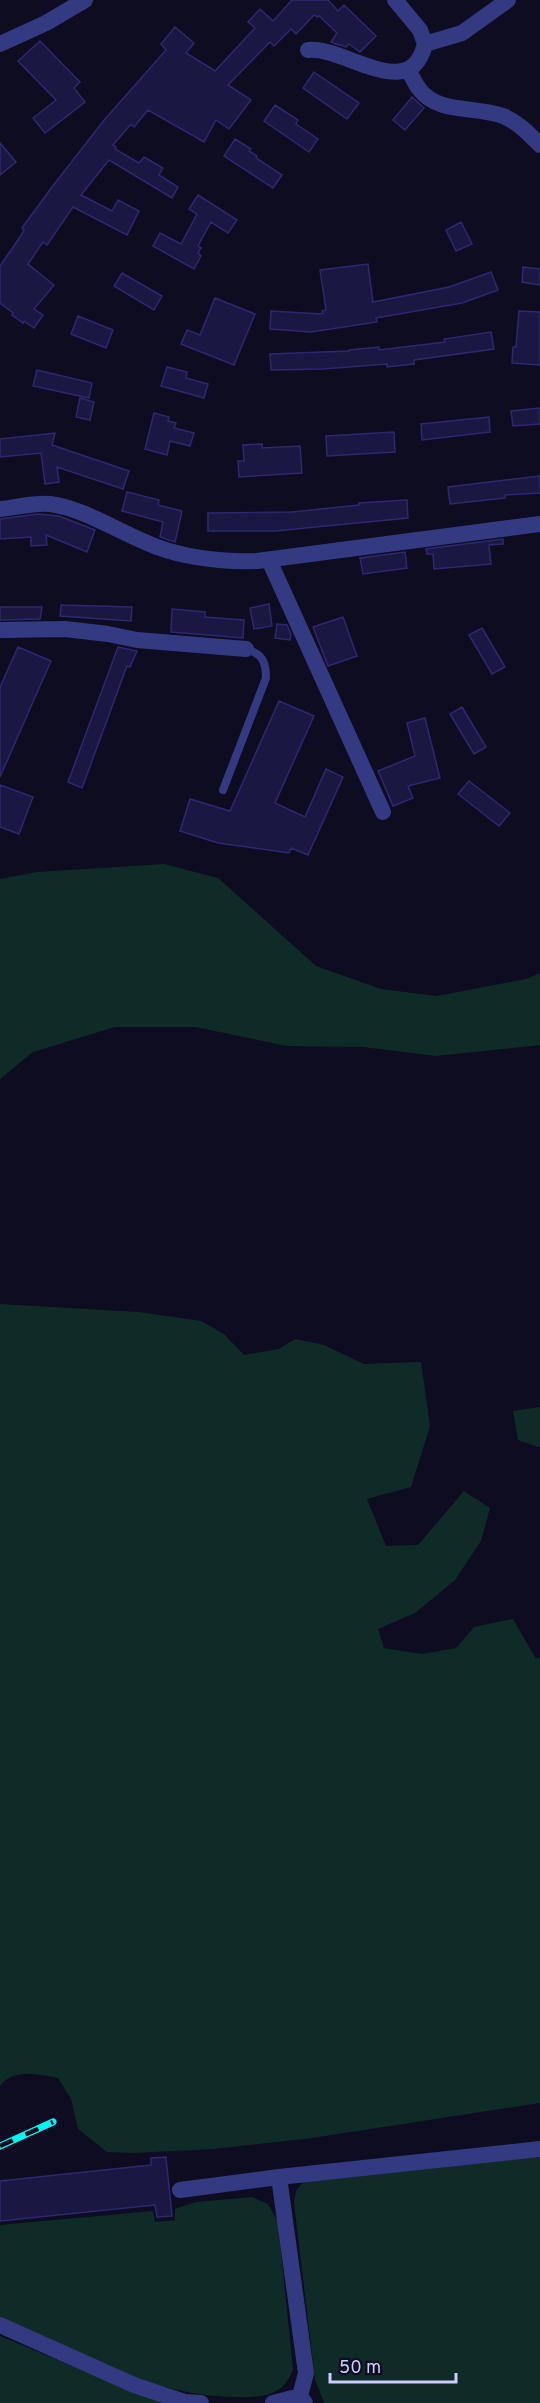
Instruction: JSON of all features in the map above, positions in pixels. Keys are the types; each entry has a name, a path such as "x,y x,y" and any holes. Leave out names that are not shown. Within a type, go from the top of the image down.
{"street":[{"path":"0,44 85,0"},
{"path":"308,50 326,50 377,70 398,73 408,70 417,63 425,44 420,30 395,0"},
{"path":"425,44 462,33 508,0"},
{"path":"408,70 420,91 431,100 444,106 485,111 505,117 522,127 540,145"},
{"path":"0,509 48,504 66,507 157,547 193,558 219,562 269,560 540,524"},
{"path":"269,560 383,812"},
{"path":"0,630 65,629 137,640 246,649"},
{"path":"180,2190 540,2149"},
{"path":"273,2403 303,2399 306,2373 279,2177"},
{"path":"0,2325 134,2385 185,2402 201,2403"}],"lane":[{"path":"223,790 266,678 266,664 258,652 246,649"}],"green space":[{"path":"164,864 218,878 316,966 381,989 437,996 526,979 540,973 540,1045 436,1056 363,1047 287,1046 195,1027 115,1027 33,1052 0,1079 0,879 37,872"},
{"path":"0,1304 139,1312 201,1321 224,1334 244,1355 279,1349 295,1339 324,1345 364,1364 421,1362 430,1426 411,1487 367,1499 386,1546 418,1545 464,1491 490,1508 481,1541 455,1580 415,1613 378,1629 384,1648 422,1654 456,1648 474,1627 513,1619 536,1659 540,1657 540,2103 312,2138 214,2149 133,2153 107,2152 78,2129 71,2099 58,2078 35,2074 19,2075 5,2080 0,2086"},
{"path":"540,1407 540,1447 538,1447 518,1440 513,1411"},
{"path":"540,2157 540,2403 324,2403 315,2379 294,2203 296,2191 302,2183 323,2178"},
{"path":"252,2197 268,2204 278,2222 293,2369 285,2384 274,2392 259,2396 210,2396 148,2382 118,2371 0,2318 0,2225 153,2211 155,2222 175,2220 175,2209 196,2202"},
{"path":"0,2336 162,2403 0,2403"}],"building":[{"path":"292,0 328,0 338,11 344,5 376,36 360,52 349,44 346,47 331,42 337,33 319,16 314,15 296,34 291,29 274,46 270,42 228,85 251,100 229,129 216,120 204,142 148,110 134,127 131,124 113,145 115,149 139,163 144,157 163,168 159,175 178,187 172,198 109,160 81,195 112,211 118,200 139,211 127,235 73,207 47,245 43,242 28,264 54,285 34,309 43,315 34,328 12,315 13,313 0,303 0,266 20,237 24,230 22,228 52,187 105,119 166,50 161,44 175,27 194,43 186,53 215,71 255,28 248,22 260,9 273,21"},
{"path":"40,41 80,82 74,88 85,102 45,133 33,118 56,100 18,61"},
{"path":"314,72 359,103 347,119 303,88"},
{"path":"412,97 424,108 405,130 393,120"},
{"path":"275,105 298,120 296,124 318,139 309,152 264,121"},
{"path":"235,139 251,149 249,151 257,156 256,158 282,175 273,188 224,156"},
{"path":"0,143 16,162 0,175"},
{"path":"198,195 237,220 228,233 211,222 198,246 201,248 198,253 201,256 194,269 153,246 160,233 181,244 197,214 189,209"},
{"path":"461,222 472,244 456,251 446,230"},
{"path":"368,264 373,302 449,287 491,272 498,290 462,303 376,318 377,322 311,332 270,329 271,311 323,314 322,311 326,310 320,270"},
{"path":"523,267 540,269 540,285 522,282"},
{"path":"122,273 162,296 154,310 114,286"},
{"path":"215,298 255,314 234,365 181,344 187,330 200,335"},
{"path":"519,311 540,312 540,365 512,363 513,347 516,347"},
{"path":"78,316 113,330 106,348 71,334"},
{"path":"491,332 494,349 414,360 414,364 387,367 387,364 271,370 270,354 349,351 379,347 379,350 445,342 444,339"},
{"path":"167,367 187,372 186,378 208,384 204,398 161,386"},
{"path":"37,370 92,383 89,398 33,386"},
{"path":"80,398 94,402 90,420 76,417"},
{"path":"540,408 540,424 513,426 511,411"},
{"path":"154,413 169,417 168,421 176,423 174,428 194,433 190,446 170,441 167,455 145,449"},
{"path":"489,417 490,432 422,440 421,424"},
{"path":"394,432 395,452 327,456 326,436"},
{"path":"55,433 52,445 129,471 123,489 57,467 59,482 45,484 41,453 0,457 0,439"},
{"path":"262,444 262,448 300,446 302,473 239,477 238,461 244,461 243,445"},
{"path":"540,476 540,493 505,495 505,498 450,504 448,487"},
{"path":"127,492 159,500 158,505 182,511 175,542 160,537 163,522 122,511"},
{"path":"407,500 408,518 275,531 208,531 208,513 292,512 359,505 359,503"},
{"path":"38,514 59,516 95,530 87,552 46,535 47,545 31,546 31,537 0,539 0,519"},
{"path":"503,539 503,544 489,545 491,564 434,569 433,554 427,554 426,549"},
{"path":"405,552 407,568 363,574 360,558"},
{"path":"269,604 272,626 254,629 250,608"},
{"path":"61,605 132,607 131,621 60,616"},
{"path":"0,607 42,607 40,619 0,620"},
{"path":"172,609 205,612 205,617 244,620 243,638 171,632"},
{"path":"343,617 357,656 328,666 313,627"},
{"path":"277,624 287,625 291,634 290,640 275,638"},
{"path":"482,628 505,667 492,674 469,635"},
{"path":"18,647 51,661 0,777 0,687"},
{"path":"118,647 137,651 130,667 127,666 82,788 68,782"},
{"path":"279,701 314,716 275,803 305,817 326,769 343,777 308,855 291,848 289,853 218,843 180,831 190,799 230,811"},
{"path":"462,707 486,747 474,754 450,714"},
{"path":"425,718 440,778 408,786 413,798 393,806 378,771 415,756 407,723"},
{"path":"469,781 510,813 499,826 458,794"},
{"path":"0,785 33,797 19,834 0,827"},
{"path":"166,2157 172,2216 157,2217 155,2205 0,2221 0,2181 151,2165 151,2158"}],"railway":[{"path":"0,2146 53,2122"}]}
